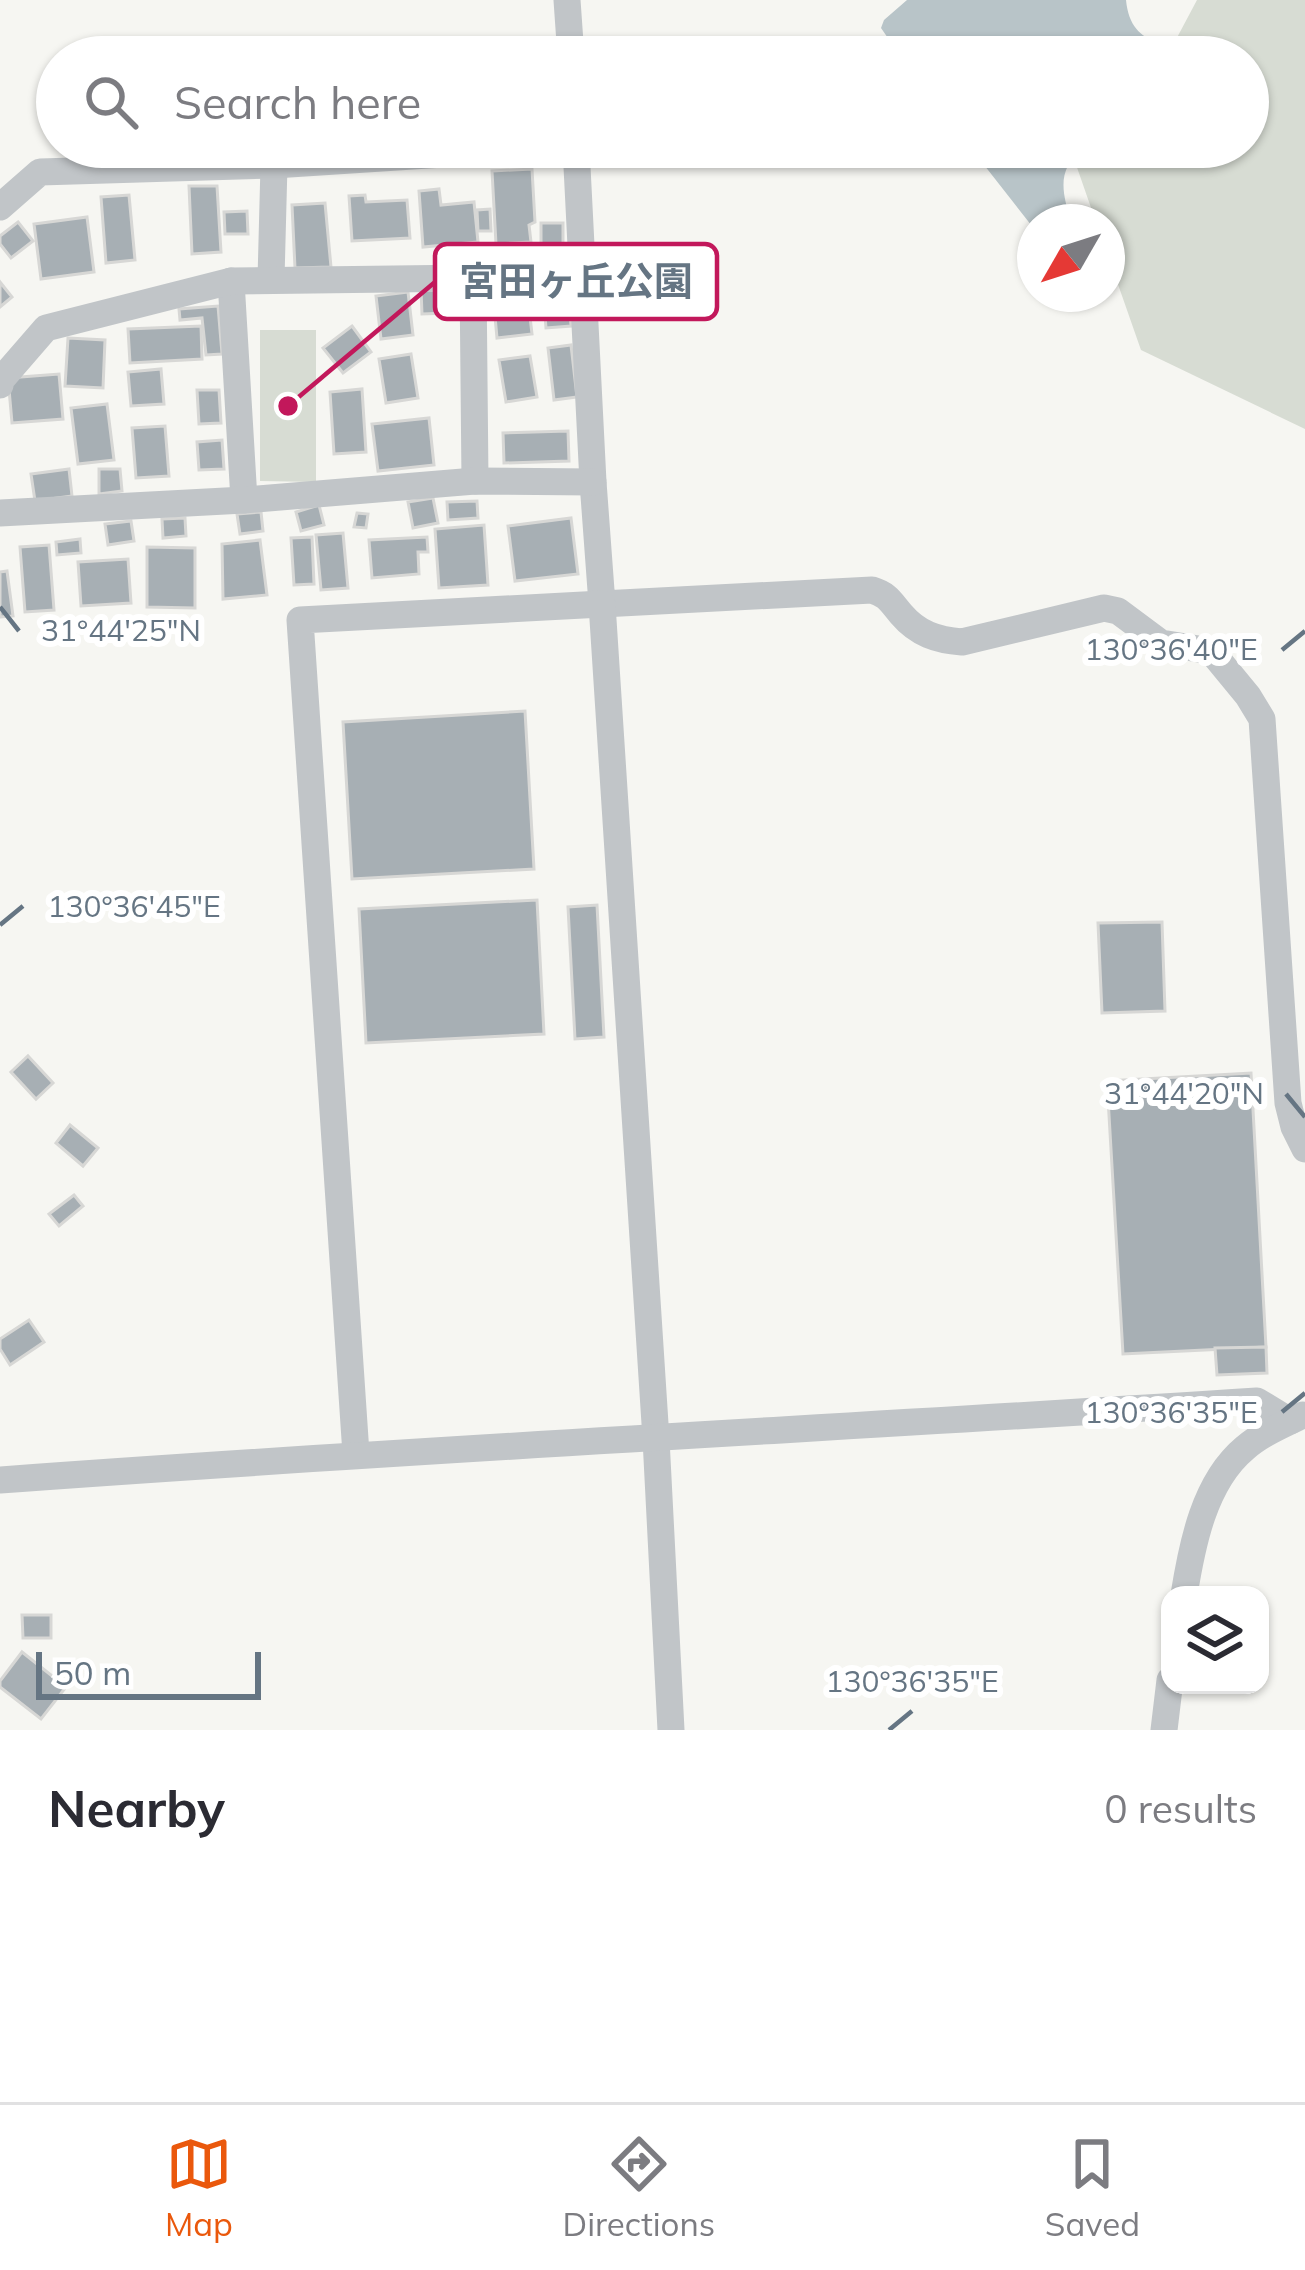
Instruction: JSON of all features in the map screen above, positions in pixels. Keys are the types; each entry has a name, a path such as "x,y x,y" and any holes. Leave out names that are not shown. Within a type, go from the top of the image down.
{"street":[{"path":"567,0 570,36"},
{"path":"0,207 40,172 174,168"},
{"path":"271,279 274,168"},
{"path":"577,168 671,1730"},
{"path":"0,386 46,328 231,280 472,278 584,268"},
{"path":"472,278 475,482"},
{"path":"231,280 244,500"},
{"path":"0,513 475,482 593,482"},
{"path":"356,1454 301,620 872,590 888,595 915,628 938,640 962,642 1104,608 1118,610 1161,643 1211,651 1262,718 1288,1103 1305,1149"},
{"path":"0,1480 356,1454 1257,1402 1298,1418"},
{"path":"1186,1586 1206,1506 1221,1472 1246,1446 1298,1418"},
{"path":"1164,1730 1168,1694"}],"shaded area":[{"path":"907,0 1126,0 1130,17 1144,36 887,36 881,28"},
{"path":"1197,0 1305,0 1305,429 1141,350 1125,304 1125,204 1090,204 1077,168 1269,168 1269,36 1178,36"},
{"path":"986,168 1067,168 1066,204 1017,207"},
{"path":"260,330 316,330 316,482 260,481"}],"building":[{"path":"532,169 535,222 529,225 531,242 496,244 492,171"},
{"path":"189,186 217,186 221,252 192,254"},
{"path":"439,189 441,205 474,202 478,242 423,247 419,191"},
{"path":"129,195 135,260 106,263 101,197"},
{"path":"365,195 366,202 407,200 410,238 352,241 349,196"},
{"path":"325,203 331,267 295,268 292,205"},
{"path":"490,209 491,231 478,231 477,210"},
{"path":"247,211 248,234 225,234 224,212"},
{"path":"87,217 94,272 41,279 34,224"},
{"path":"18,222 33,241 11,258 0,236"},
{"path":"541,223 563,223 563,246 541,246"},
{"path":"0,282 12,297 0,307"},
{"path":"447,288 449,313 422,314 421,289"},
{"path":"527,291 532,334 497,338 493,295"},
{"path":"408,292 413,335 381,339 376,296"},
{"path":"569,300 571,326 546,328 544,302"},
{"path":"218,306 222,354 206,355 202,318 180,320 179,309"},
{"path":"201,326 202,359 130,363 128,329"},
{"path":"352,326 371,352 343,373 323,348"},
{"path":"68,338 105,340 103,388 65,386"},
{"path":"571,345 577,397 554,400 548,348"},
{"path":"411,354 418,398 386,403 379,359"},
{"path":"530,356 537,397 506,402 499,360"},
{"path":"161,369 164,404 131,406 128,372"},
{"path":"59,374 63,419 12,423 8,378"},
{"path":"362,389 366,452 334,454 330,392"},
{"path":"197,390 219,390 221,423 199,424"},
{"path":"107,404 114,460 78,464 71,408"},
{"path":"429,418 434,465 378,471 372,424"},
{"path":"165,426 169,476 136,478 132,428"},
{"path":"568,431 569,461 504,463 503,433"},
{"path":"222,440 224,469 199,470 197,442"},
{"path":"69,469 72,496 35,501 31,474"},
{"path":"99,469 120,469 122,491 99,494"},
{"path":"433,498 438,523 413,528 408,502"},
{"path":"477,501 478,518 448,520 447,502"},
{"path":"319,505 324,525 301,531 296,512"},
{"path":"261,512 263,531 240,534 237,514"},
{"path":"357,513 368,514 366,528 354,527"},
{"path":"185,518 186,536 163,538 162,519"},
{"path":"571,518 578,574 515,581 508,526"},
{"path":"131,521 134,541 108,545 105,524"},
{"path":"484,525 488,585 439,588 435,529"},
{"path":"343,533 348,588 321,590 316,535"},
{"path":"312,537 314,584 294,585 291,538"},
{"path":"427,537 428,552 418,552 419,574 372,578 369,540"},
{"path":"80,539 81,553 57,555 56,542"},
{"path":"260,540 267,595 223,599 222,544"},
{"path":"49,545 54,610 25,612 20,547"},
{"path":"147,547 195,548 195,608 147,607"},
{"path":"128,559 131,603 81,606 78,562"},
{"path":"7,571 13,616 0,617 0,572"},
{"path":"525,711 534,869 352,879 343,722"},
{"path":"537,900 544,1034 366,1043 359,909"},
{"path":"597,905 604,1037 575,1039 568,907"},
{"path":"1162,922 1165,1011 1102,1013 1098,923"},
{"path":"28,1056 53,1083 36,1099 11,1072"},
{"path":"1251,1073 1266,1347 1123,1354 1107,1081"},
{"path":"70,1125 98,1148 83,1166 56,1143"},
{"path":"74,1195 83,1206 59,1226 49,1214"},
{"path":"29,1320 44,1342 10,1365 0,1339"},
{"path":"1266,1347 1267,1373 1217,1375 1215,1348"},
{"path":"22,1615 51,1615 51,1638 23,1638"},
{"path":"22,1652 66,1687 41,1719 0,1687"}],"place":[{"name":"宮田ヶ丘公園","path":"288,406"}]}
